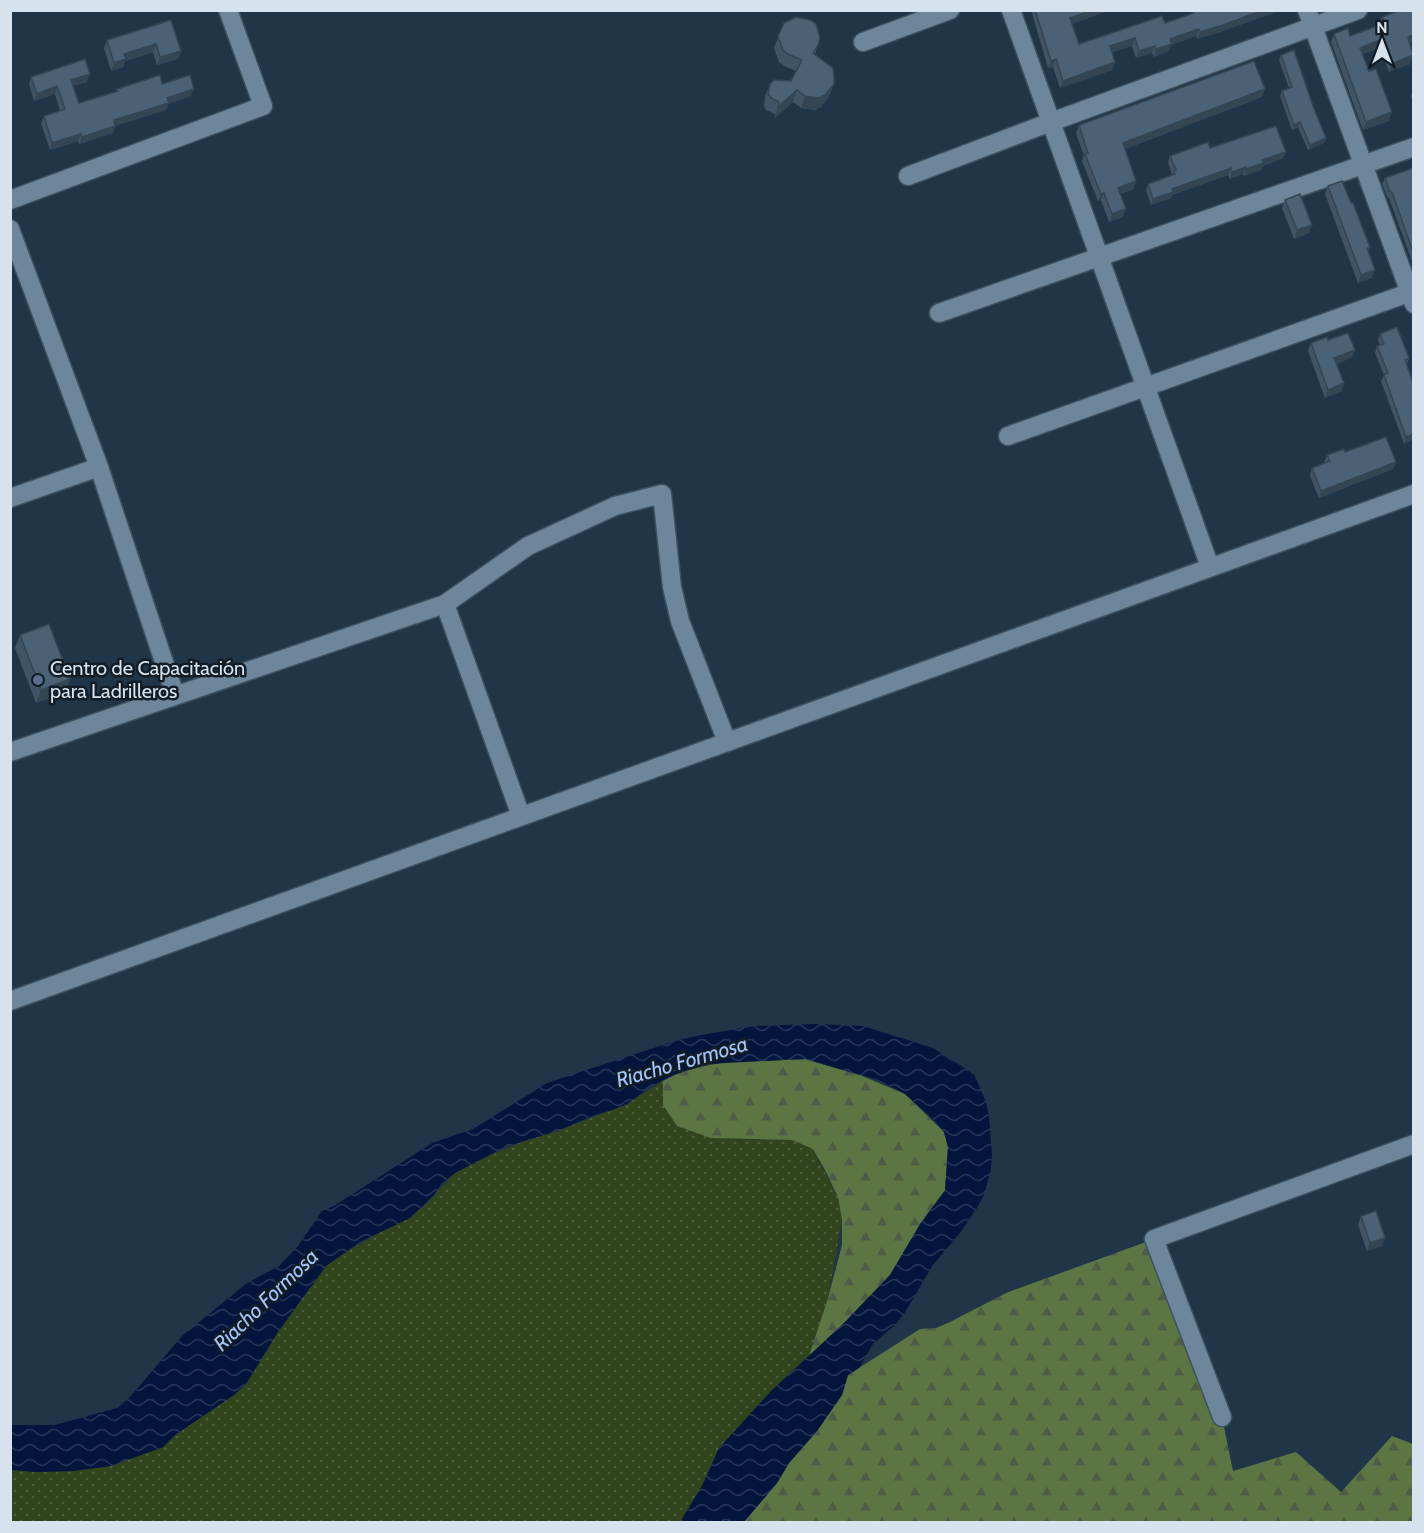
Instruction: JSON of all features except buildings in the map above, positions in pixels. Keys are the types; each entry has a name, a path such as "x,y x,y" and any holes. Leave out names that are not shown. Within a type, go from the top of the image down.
{"street":[{"path":"10,200 263,106 228,10"},
{"path":"863,42 950,10"},
{"path":"1011,10 1210,567"},
{"path":"908,176 1310,19 1358,10"},
{"path":"1008,436 1412,296 1310,19"},
{"path":"939,313 1413,147"},
{"path":"10,229 99,467 175,695"},
{"path":"10,498 99,467"},
{"path":"10,752 445,604 528,546 615,506 662,494 672,587 680,621 727,742"},
{"path":"10,1001 1413,494"},
{"path":"445,604 521,816"},
{"path":"1222,1417 1154,1239 1413,1144"}],"green space":[{"path":"805,1059 862,1076 905,1094 944,1132 948,1147 945,1190 927,1214 890,1275 809,1356 842,1245 842,1220 838,1197 813,1149 792,1140 711,1138 677,1126 663,1105 663,1081 696,1068 732,1062"},
{"path":"663,1081 663,1105 711,1138 792,1140 813,1149 838,1197 842,1220 828,1298 809,1356 772,1390 719,1448 702,1486 680,1522 11,1522 10,1470 73,1471 111,1466 163,1447 175,1435 234,1395 246,1384 278,1332 326,1266 341,1255 423,1207 455,1173 467,1165 522,1142 627,1104"},
{"path":"1154,1239 1222,1417 1233,1471 1296,1452 1341,1492 1392,1436 1413,1444 1413,1522 744,1522 777,1483 789,1463 817,1431 842,1395 848,1375 920,1329 936,1328 1006,1293"}],"water":[{"name":"Riacho Formosa","path":"814,1024 863,1026 933,1048 974,1074 989,1115 991,1169 984,1195 977,1208 960,1233 933,1265 904,1314 873,1344 859,1368 848,1375 842,1395 817,1431 789,1463 777,1483 744,1522 680,1522 702,1486 719,1448 772,1390 844,1323 890,1275 920,1224 945,1191 948,1147 944,1132 935,1121 905,1094 879,1080 805,1059 706,1064 675,1074 650,1087 627,1104 557,1131 505,1147 455,1173 442,1183 434,1195 410,1218 360,1242 326,1266 278,1332 246,1384 234,1395 175,1435 163,1447 111,1466 73,1471 11,1470 11,1425 55,1425 117,1408 129,1398 182,1336 247,1283 279,1266 298,1246 322,1211 334,1206 432,1143 473,1129 547,1083 678,1040 756,1026"}],"place":[{"name":"Centro de Capacitación para Ladrilleros","path":"38,680"}]}
